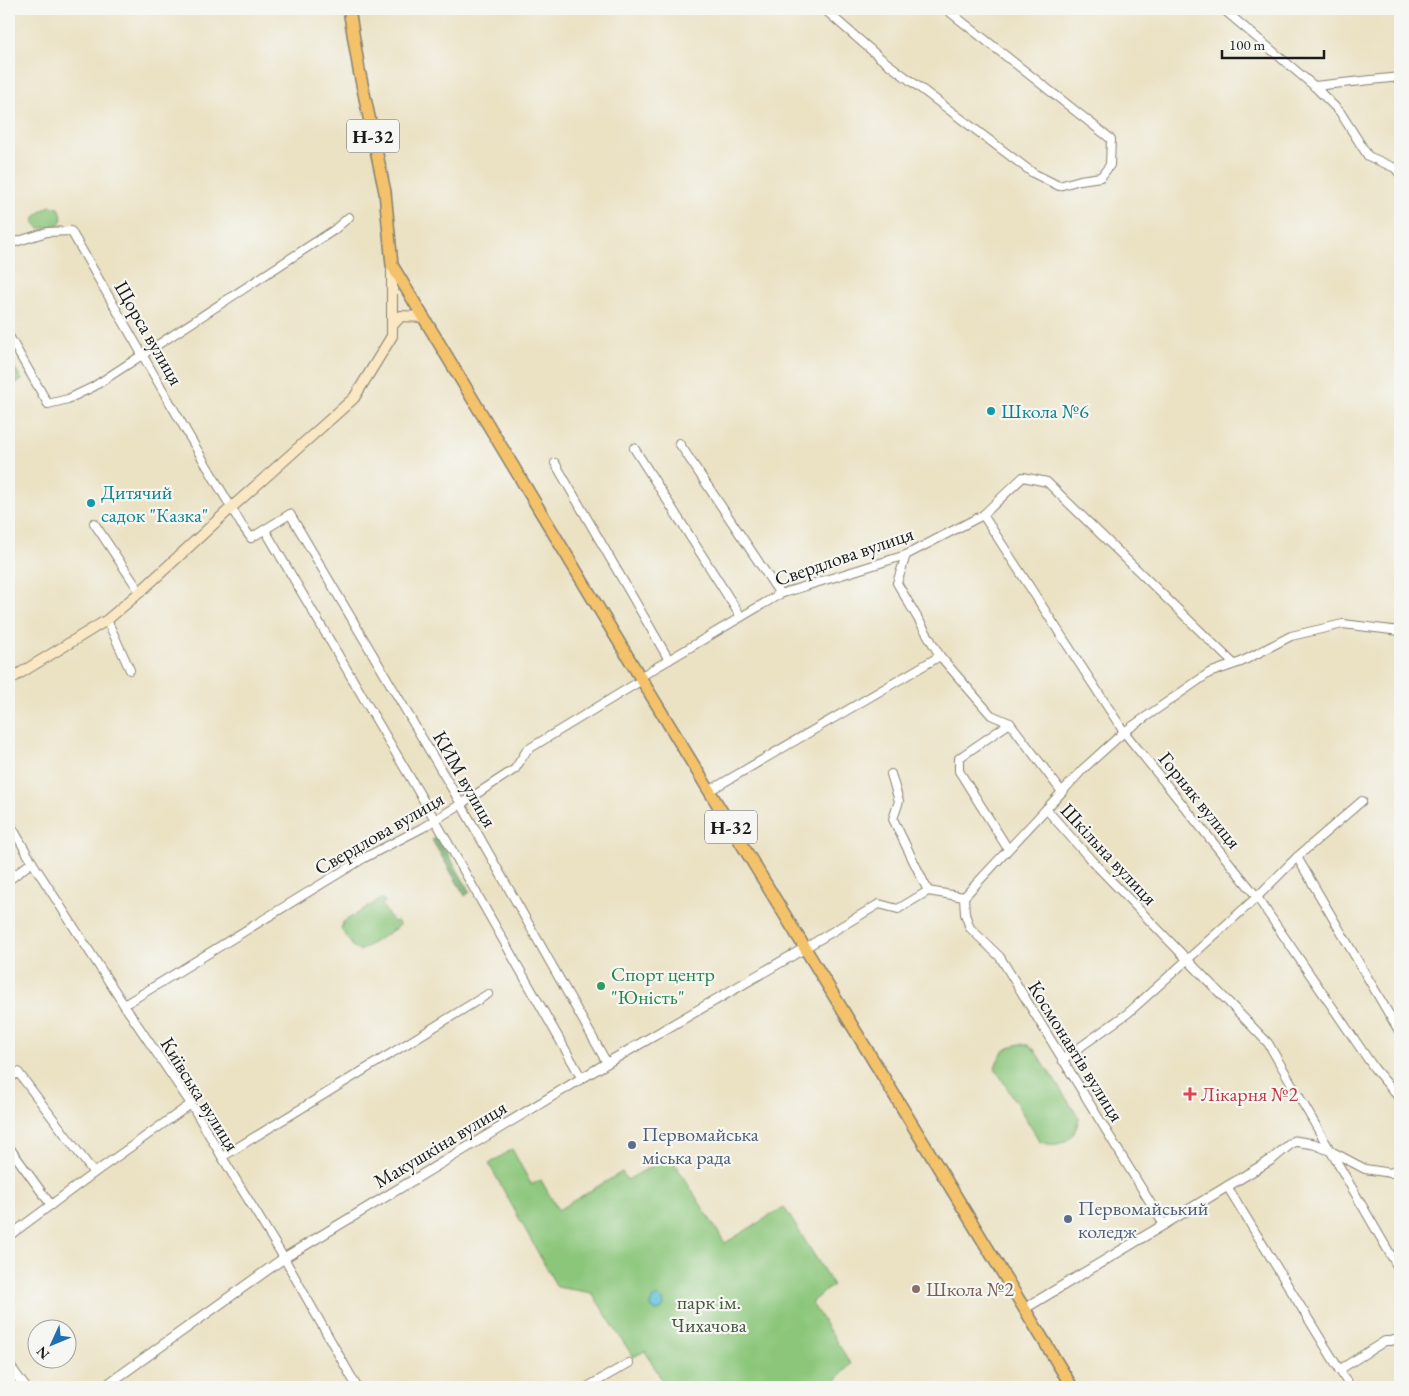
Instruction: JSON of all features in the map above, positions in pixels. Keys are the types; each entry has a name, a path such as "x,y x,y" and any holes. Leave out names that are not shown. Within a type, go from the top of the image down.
{"main road":[{"name":"Н-32","path":"348,9 385,192 392,265 641,679 1072,1387"},
{"path":"10,675 107,620 354,398 392,336 392,265"},
{"path":"392,326 401,316 423,317"}],"street":[{"path":"824,9 879,57 1033,173 1059,186 1101,177 1110,166 1111,139 946,9"},
{"path":"1223,9 1314,86 1340,112 1368,156 1395,168 1400,174"},
{"path":"1314,86 1400,77"},
{"path":"9,336 48,404 68,399 93,387 334,230 349,217"},
{"name":"Щорса вулиця","path":"9,244 47,232 71,231 241,524 251,538 265,530"},
{"path":"679,443 780,594"},
{"path":"634,448 741,617"},
{"path":"555,463 669,660"},
{"name":"Свердлова вулиця","path":"124,1005 364,858 461,804 515,769 527,750 669,660 780,594 906,556 983,514 1023,477 1047,482 1234,664"},
{"name":"КИМ вулиця","path":"265,530 290,514 461,804 607,1063"},
{"name":"Горняк вулиця","path":"983,514 1124,732 1257,897 1374,1068 1400,1099"},
{"path":"94,523 140,592"},
{"path":"265,530 582,1079"},
{"name":"Шкільна вулиця","path":"906,556 897,583 940,656 991,715 1010,722 1062,792 1046,809 1092,861 1268,1043 1400,1271"},
{"path":"107,620 130,670"},
{"path":"1062,792 1124,732 1209,673 1234,664 1291,636 1343,624 1400,631"},
{"path":"709,791 940,656"},
{"path":"1008,849 959,771 959,758 1010,722"},
{"path":"891,774 899,801 893,819 928,891"},
{"path":"1062,1060 1128,1013 1257,897 1297,857 1362,801"},
{"path":"805,948 879,904 898,910 928,891 964,896 1046,809"},
{"name":"Київська вулиця","path":"9,822 32,862 124,1005 191,1104 284,1258 357,1387"},
{"path":"1297,857 1400,1033"},
{"path":"9,880 32,862"},
{"name":"Космонавтів вулиця","path":"964,896 965,914 970,928 1000,957 1164,1225"},
{"name":"Макушкіна вулиця","path":"104,1387 284,1258 607,1063 805,948"},
{"path":"222,1157 488,994"},
{"path":"9,1079 18,1072 94,1173"},
{"path":"9,1236 191,1104"},
{"path":"1024,1310 1272,1160 1294,1141 1314,1144 1365,1169 1391,1173 1400,1168"},
{"path":"9,1147 50,1205"},
{"path":"1227,1186 1339,1370 1351,1387 1360,1387"},
{"path":"1339,1370 1385,1341 1400,1338"},
{"path":"587,1387 629,1363"},
{"path":"9,1365 25,1387"}],"green space":[{"path":"50,206 59,208 62,219 57,225 38,228 34,221 36,216"},
{"path":"9,358 22,380 9,387"},
{"path":"438,836 470,892 465,896 432,840"},
{"path":"381,899 384,900 385,902 382,905 393,922 397,921 399,924 398,927 360,951 354,948 341,929 343,922"},
{"path":"1020,1044 1033,1048 1079,1118 1074,1132 1066,1141 1054,1144 1040,1142 995,1068 1003,1052 1010,1047"},
{"name":"парк ім. Чихачова","path":"512,1149 531,1184 541,1180 558,1210 622,1172 627,1180 670,1156 725,1243 784,1207 833,1285 811,1302 851,1364 830,1387 666,1387 645,1351 633,1357 592,1293 557,1287 489,1164"}],"water":[{"path":"656,1296 663,1301 664,1305 661,1310 656,1311 651,1307 652,1301"}],"place":[{"name":"Школа №6","path":"991,411"},
{"name":"Дитячий садок \"Казка\"","path":"91,503"},
{"name":"Спорт центр \"Юність\"","path":"601,986"},
{"name":"Лікарня №2","path":"1190,1094"},
{"name":"Первомайська міська рада","path":"632,1145"},
{"name":"Первомайський коледж","path":"1068,1219"},
{"name":"Школа №2","path":"916,1289"}]}
